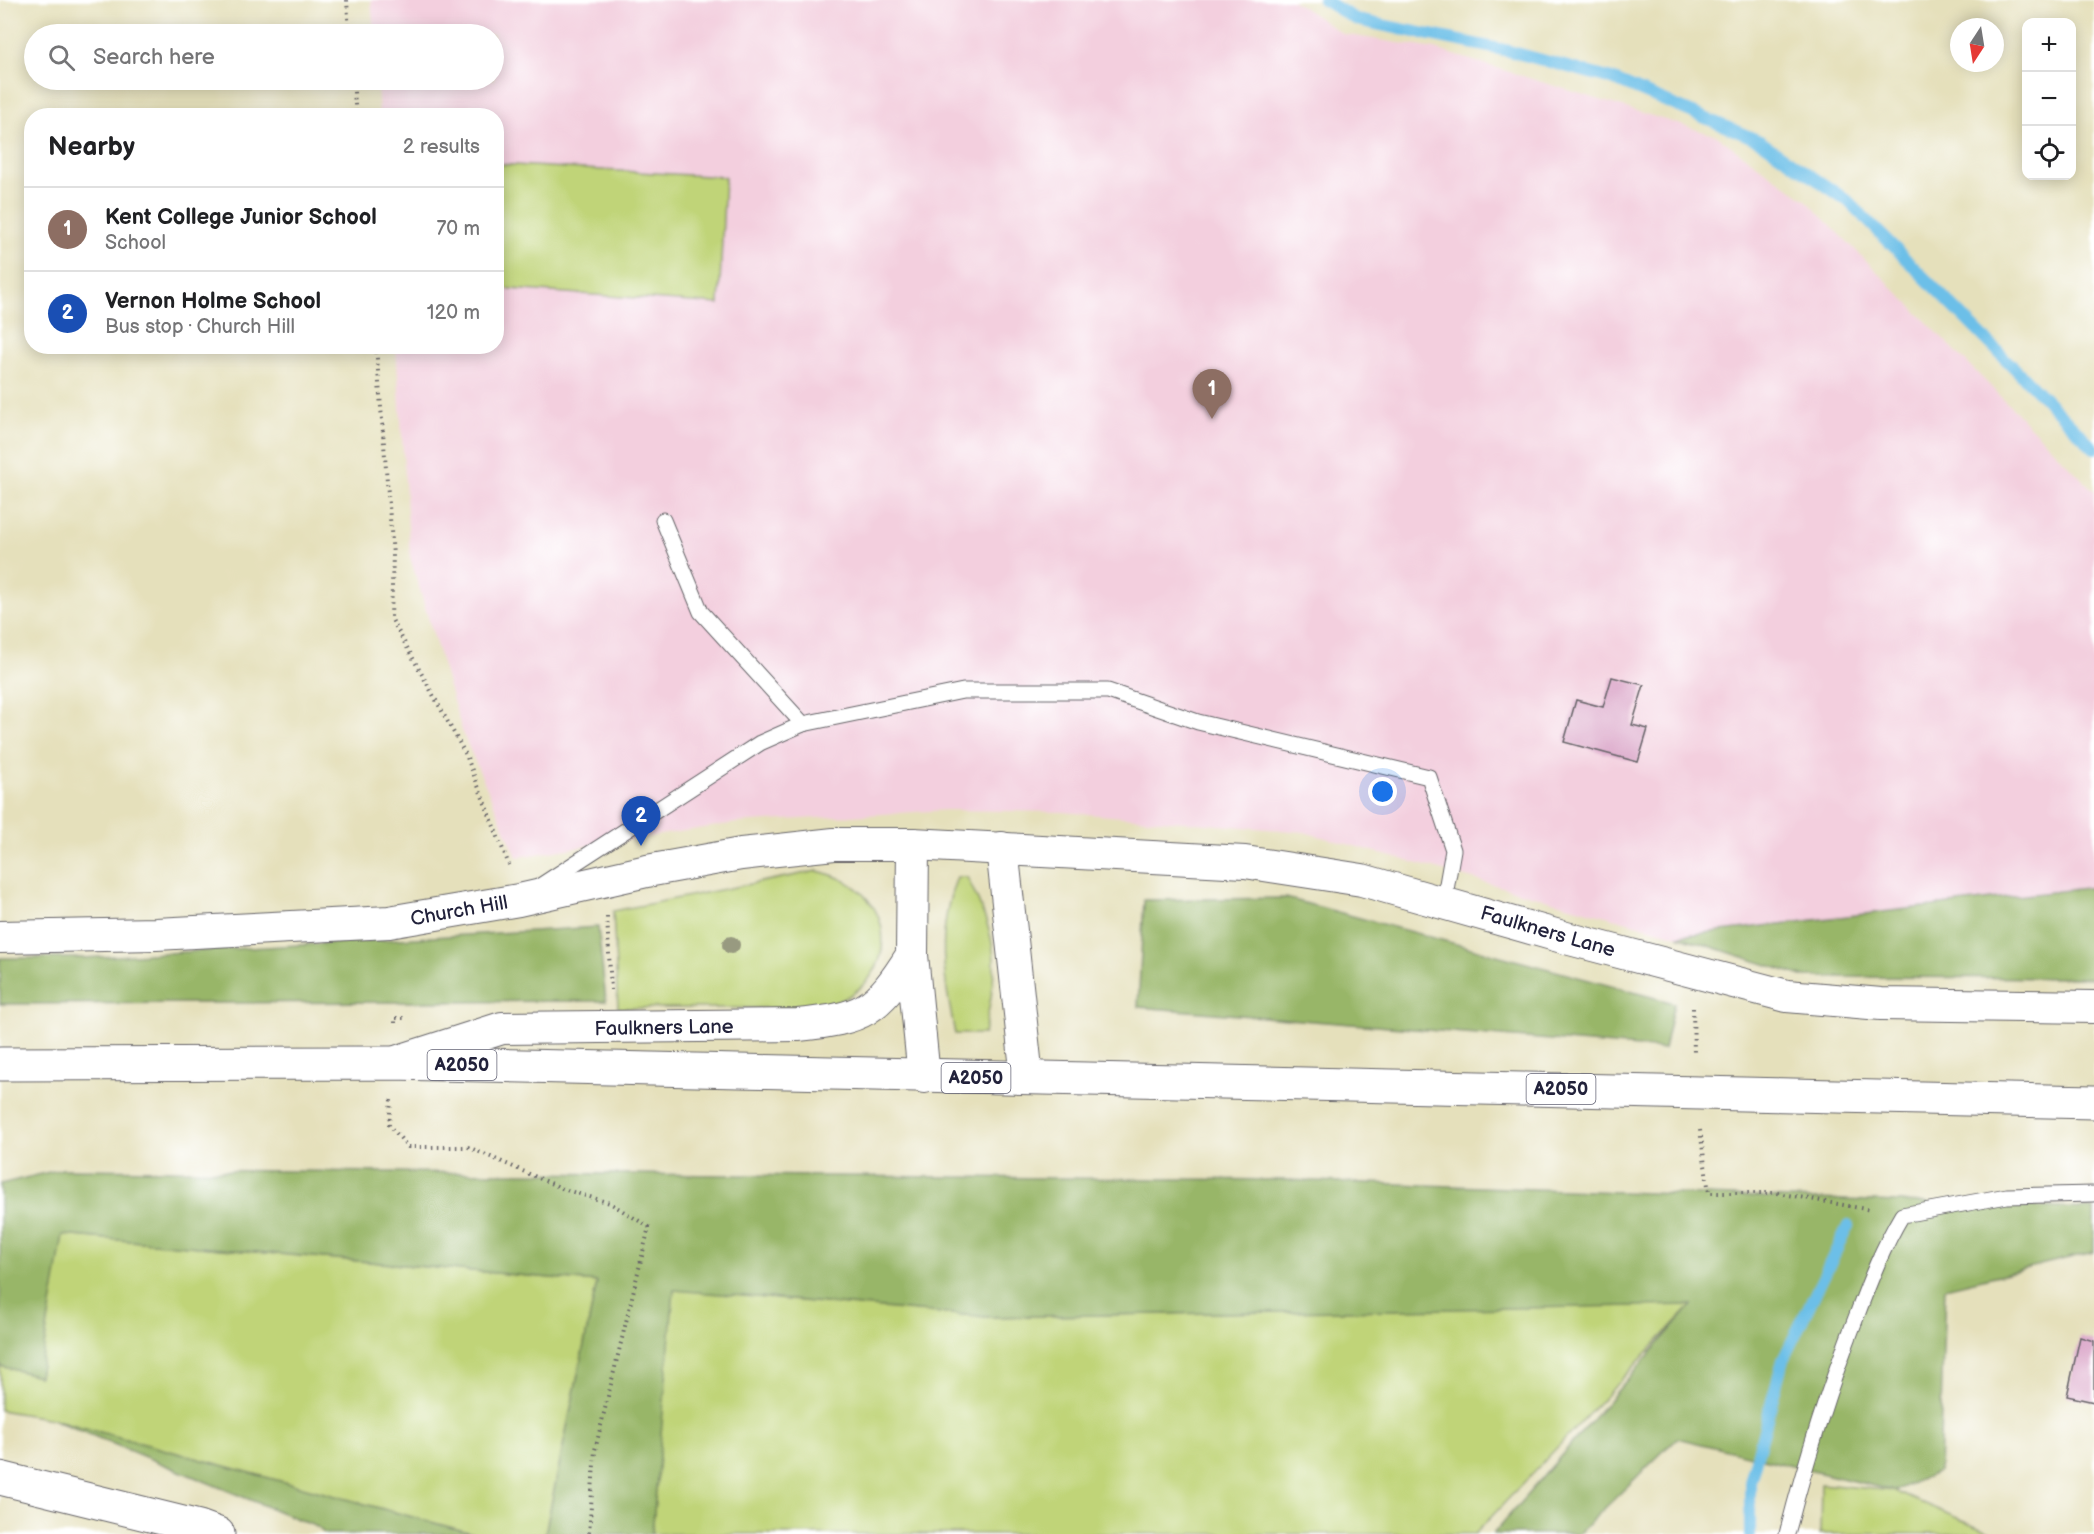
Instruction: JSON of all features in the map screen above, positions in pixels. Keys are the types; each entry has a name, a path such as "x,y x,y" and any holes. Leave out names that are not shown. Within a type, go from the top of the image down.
{"main road":[{"name":"A2050","path":"15,1064 392,1063 924,1077 1634,1090 1695,1094 2094,1102"},
{"path":"0,1076 15,1064"},
{"path":"0,1478 200,1527 218,1534"}],"street":[{"name":"Church Hill","path":"0,937 156,934 388,922 519,900 647,871 741,854 834,844 913,844"},
{"name":"Faulkners Lane","path":"913,844 1245,862 1362,880 1444,901 1566,938 1787,996 1881,1004 2094,1007"},
{"path":"913,844 912,955 924,1077"},
{"path":"1002,848 1027,1078"},
{"name":"Faulkners Lane","path":"392,1063 502,1028 798,1025 840,1020 865,1011 891,988 912,955"}],"lane":[{"path":"663,520 701,612 802,724"},
{"path":"519,900 760,742 802,724 963,691 1108,691 1198,722 1429,777 1453,850 1444,901"},
{"path":"1786,1534 1806,1461 1840,1359 1881,1250 1902,1215 2007,1196 2094,1194"}],"path":[{"path":"346,0 349,24"},
{"path":"354,90 355,108"},
{"path":"377,354 393,555 391,618 466,755 503,845 519,900"},
{"path":"595,918 607,916 611,996"},
{"path":"1692,970 1695,1094 1709,1193 1776,1193 1902,1215"},
{"path":"418,1017 395,1018 389,1125 408,1147 468,1148 566,1190 610,1203 649,1227 595,1450 589,1534"}],"shaded area":[{"path":"371,0 1292,0 1343,34 1435,49 1717,136 1806,200 2094,491 2094,887 1678,936 1304,832 1062,812 947,810 737,823 517,857 463,734 410,557 396,354 504,354 504,108 379,108 378,90 504,90 504,24 373,24"}],"green space":[{"path":"504,164 725,177 719,304 504,289"},
{"path":"817,871 847,882 867,899 879,920 883,942 877,965 864,985 841,1000 811,1008 618,1008 613,911"},
{"path":"957,877 967,877 991,937 994,970 984,1034 955,1034 945,974 944,937 950,898"},
{"path":"2094,887 2094,978 1805,977 1678,936"},
{"path":"1286,898 1674,1003 1664,1049 1138,1007 1144,900"},
{"path":"598,927 606,1001 0,1004 0,958 84,958"},
{"path":"62,1169 1286,1180 2094,1209 2094,1252 1945,1288 1939,1472 1894,1491 1677,1438 1578,1534 1493,1534 1692,1305 987,1317 674,1290 652,1534 545,1534 597,1282 63,1235 39,1376 0,1366 0,1184"},
{"path":"62,1235 597,1282 545,1534 475,1534 52,1419 0,1410 0,1366 39,1376"},
{"path":"673,1289 987,1317 1693,1304 1475,1534 652,1534"},
{"path":"52,1419 475,1534 325,1534 317,1527"},
{"path":"1821,1484 1894,1491 1995,1534 1820,1534"}],"building":[{"path":"1612,677 1644,685 1632,725 1648,729 1638,762 1564,742 1576,700 1603,707"},
{"path":"2080,1337 2094,1341 2094,1402 2067,1396"}],"waterway":[{"path":"1324,0 1357,20 1509,51 1612,79 1760,141 1848,201 2094,448"},
{"path":"1750,1534 1750,1482 1783,1360 1848,1226"}],"place":[{"name":"Kent College Junior School","path":"1212,419"},
{"name":"Vernon Holme School","path":"641,846"}]}
